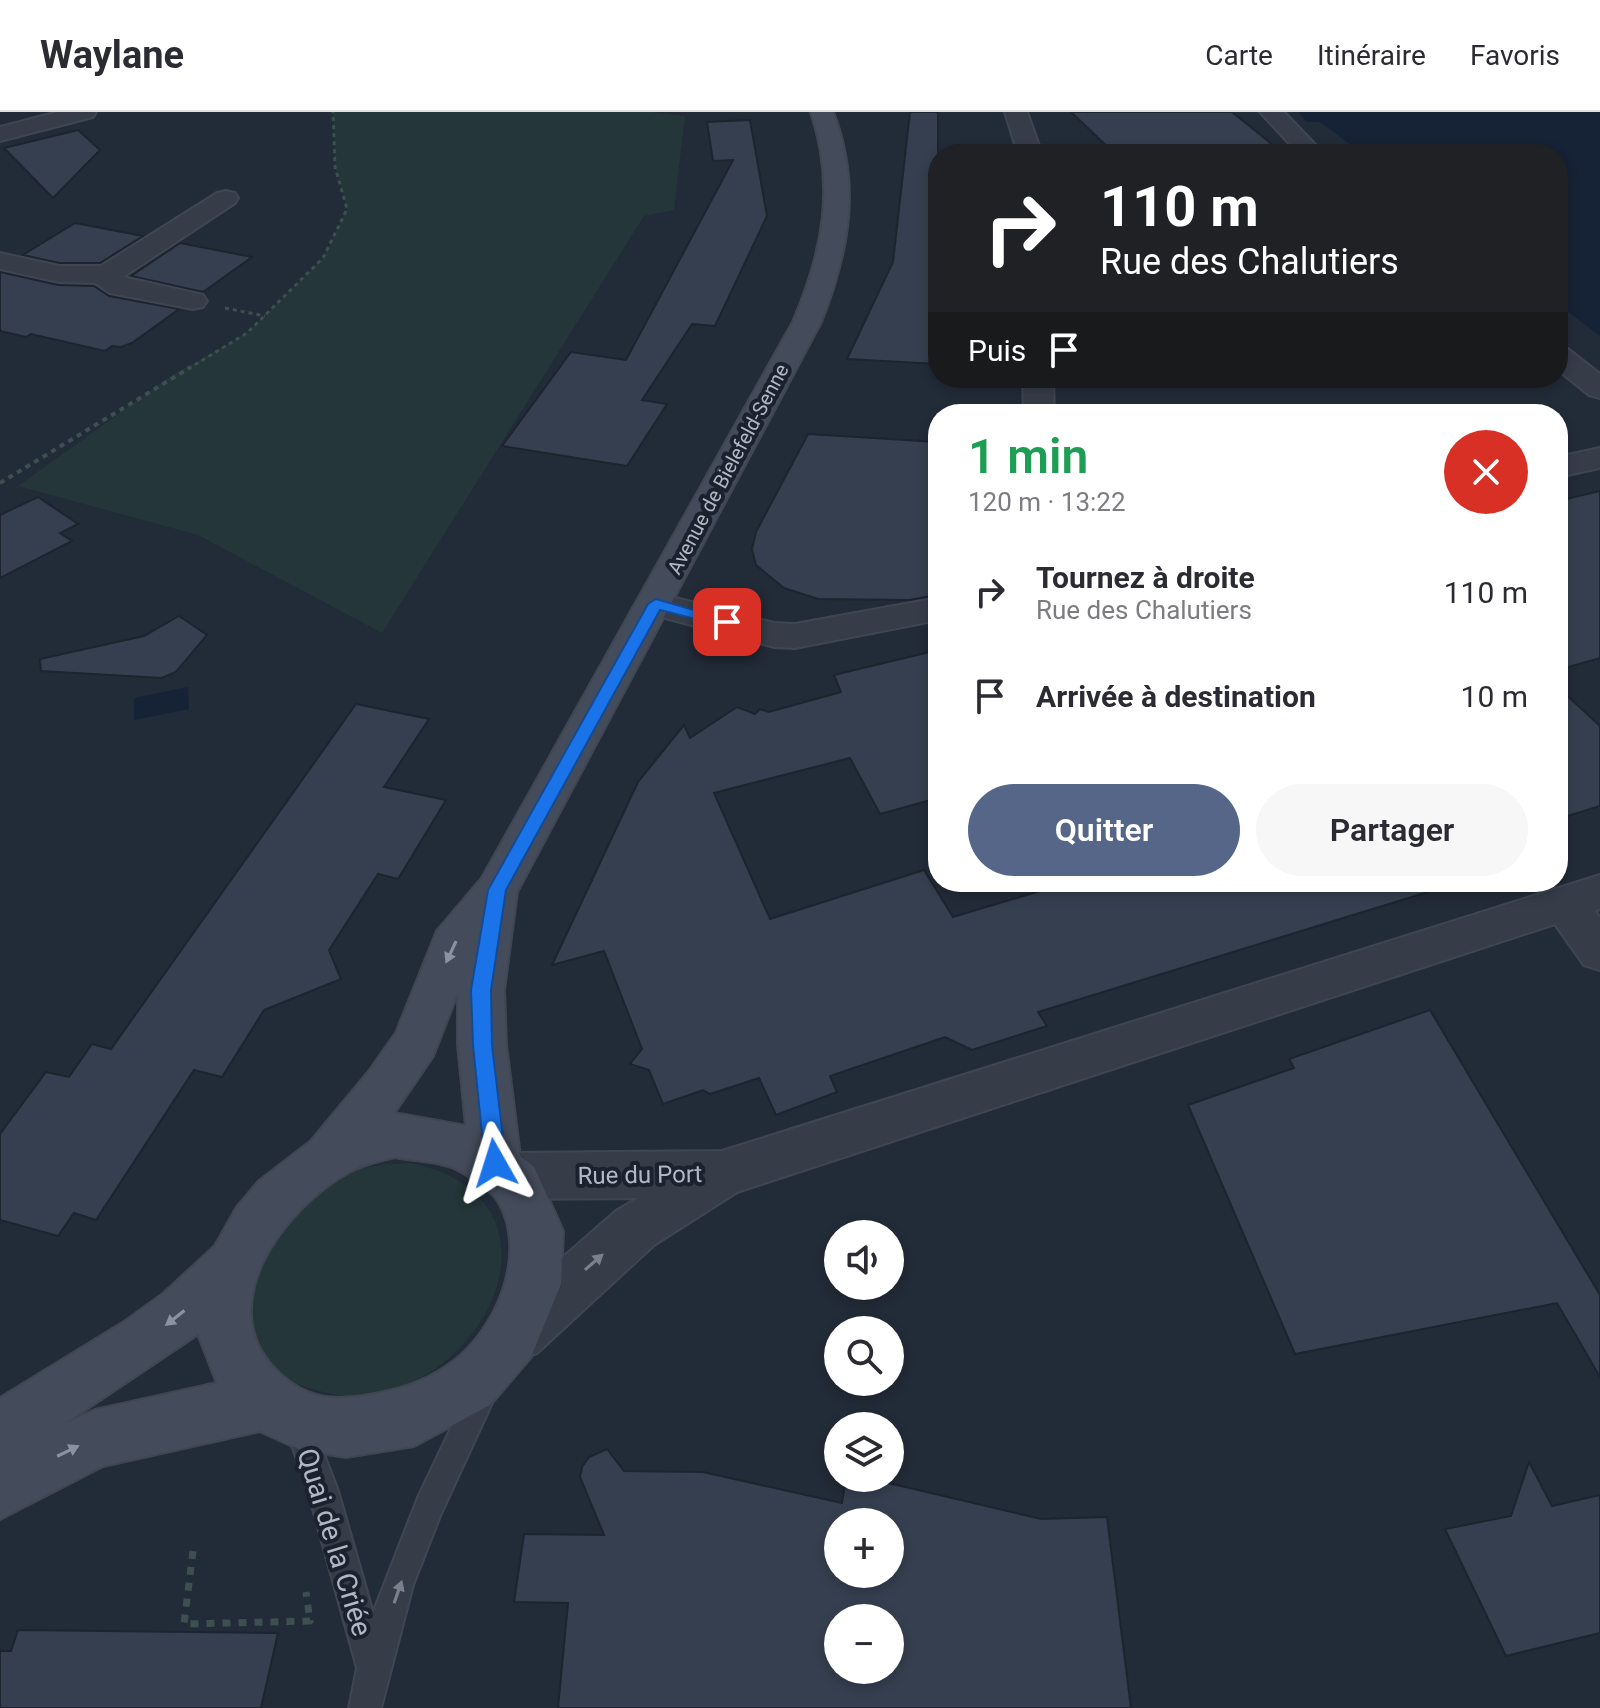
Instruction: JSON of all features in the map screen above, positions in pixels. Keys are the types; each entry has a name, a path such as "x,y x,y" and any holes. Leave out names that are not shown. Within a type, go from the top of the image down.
{"main road":[{"name":"Avenue de Bielefeld-Senne","path":"329,1156 387,1085 416,1042 453,944 497,890 656,604 821,290 835,245 839,205 837,157 822,112"},
{"name":"Avenue de Bielefeld-Senne","path":"497,890 481,990 482,1045 502,1169"},
{"path":"0,1431 144,1341 183,1312 231,1265 249,1232 271,1202 297,1178 329,1156 373,1140 418,1136 459,1143 502,1169 533,1219 538,1252 530,1306 509,1346 469,1385 404,1420 360,1428 336,1428 282,1410 242,1375 228,1340 224,1304 231,1265"},
{"path":"0,1489 95,1439 282,1410"}],"street":[{"path":"0,134 85,112"},
{"path":"1016,112 1027,144"},
{"path":"1271,112 1301,144"},
{"path":"0,261 81,279 102,276 118,270 226,198"},
{"path":"102,276 120,287 193,301"},
{"path":"1568,363 1600,389"},
{"path":"1568,465 1600,458"},
{"path":"656,604 774,635 795,636 928,611"},
{"path":"509,1346 635,1228 722,1174 1583,898 1600,952"},
{"name":"Rue du Port","path":"502,1169 722,1174"}],"lane":[{"path":"365,1708 372,1665 416,1539 509,1346"},
{"name":"Quai de la Criée","path":"282,1410 342,1556 372,1665"}],"path":[{"path":"193,1551 184,1624 310,1621 304,1573 342,1556"}],"shaded area":[{"path":"333,112 652,112 685,116 674,210 644,216 382,633 198,535 18,486 174,374 247,333 323,258 347,209 335,167"},
{"path":"411,1163 467,1187 496,1224 501,1268 485,1314 454,1354 409,1383 356,1395 291,1381 266,1354 252,1317 252,1292 268,1246 300,1206 340,1176 366,1167"}],"water":[{"path":"1299,112 1600,112 1600,336 1568,312 1568,144 1350,144 1320,122 1306,122"},
{"path":"188,687 189,709 134,720 134,698"}],"building":[{"path":"910,112 938,112 938,144 928,144 928,363 847,359 893,262"},
{"path":"1071,112 1232,112 1272,144 1105,144"},
{"path":"750,120 767,216 715,326 692,324 642,400 667,404 627,466 502,446 571,352 626,360 733,160 713,161 707,122"},
{"path":"78,130 100,150 53,198 4,148"},
{"path":"75,223 143,236 100,263 59,263 23,255"},
{"path":"180,243 252,257 203,292 131,276"},
{"path":"0,272 58,285 94,286 109,296 179,309 132,343 112,346 105,351 31,334 26,337 0,331"},
{"path":"808,434 928,441 928,597 909,600 818,599 784,588 756,565 752,549 756,532"},
{"path":"1600,491 1600,658 1568,667 1568,499"},
{"path":"38,497 78,524 60,533 72,541 0,578 0,515"},
{"path":"179,616 207,635 176,672 162,678 41,671 40,659 144,636"},
{"path":"928,652 928,801 880,814 850,758 714,793 770,919 924,870 928,876 928,892 938,892 953,917 1037,892 1428,892 1038,1012 1047,1026 972,1050 945,1037 830,1076 837,1092 776,1115 759,1078 710,1094 703,1090 663,1104 649,1070 630,1064 642,1049 604,951 552,965 638,782 684,725 690,738 737,707 755,714 760,709 769,712 841,692 834,675"},
{"path":"1568,696 1600,726 1600,806 1568,816"},
{"path":"356,704 429,719 384,787 446,800 398,879 378,874 329,950 341,979 264,1010 222,1077 194,1070 96,1220 74,1213 58,1236 0,1220 0,1134 46,1072 69,1077 92,1044 111,1049"},
{"path":"1430,1010 1600,1295 1600,1377 1557,1303 1295,1354 1188,1105 1294,1068 1289,1059"},
{"path":"607,1449 624,1471 703,1472 842,1503 844,1492 904,1492 904,1487 1041,1519 1107,1517 1131,1708 558,1708 568,1603 514,1602 524,1534 604,1535 580,1477 589,1457"},
{"path":"1529,1462 1552,1506 1600,1495 1600,1633 1506,1656 1445,1529 1511,1516"},
{"path":"18,1630 278,1633 261,1708 0,1708 0,1651 11,1651"}],"route":[{"path":"495,1163 482,1045 481,990 497,890 656,604 727,622"}]}
